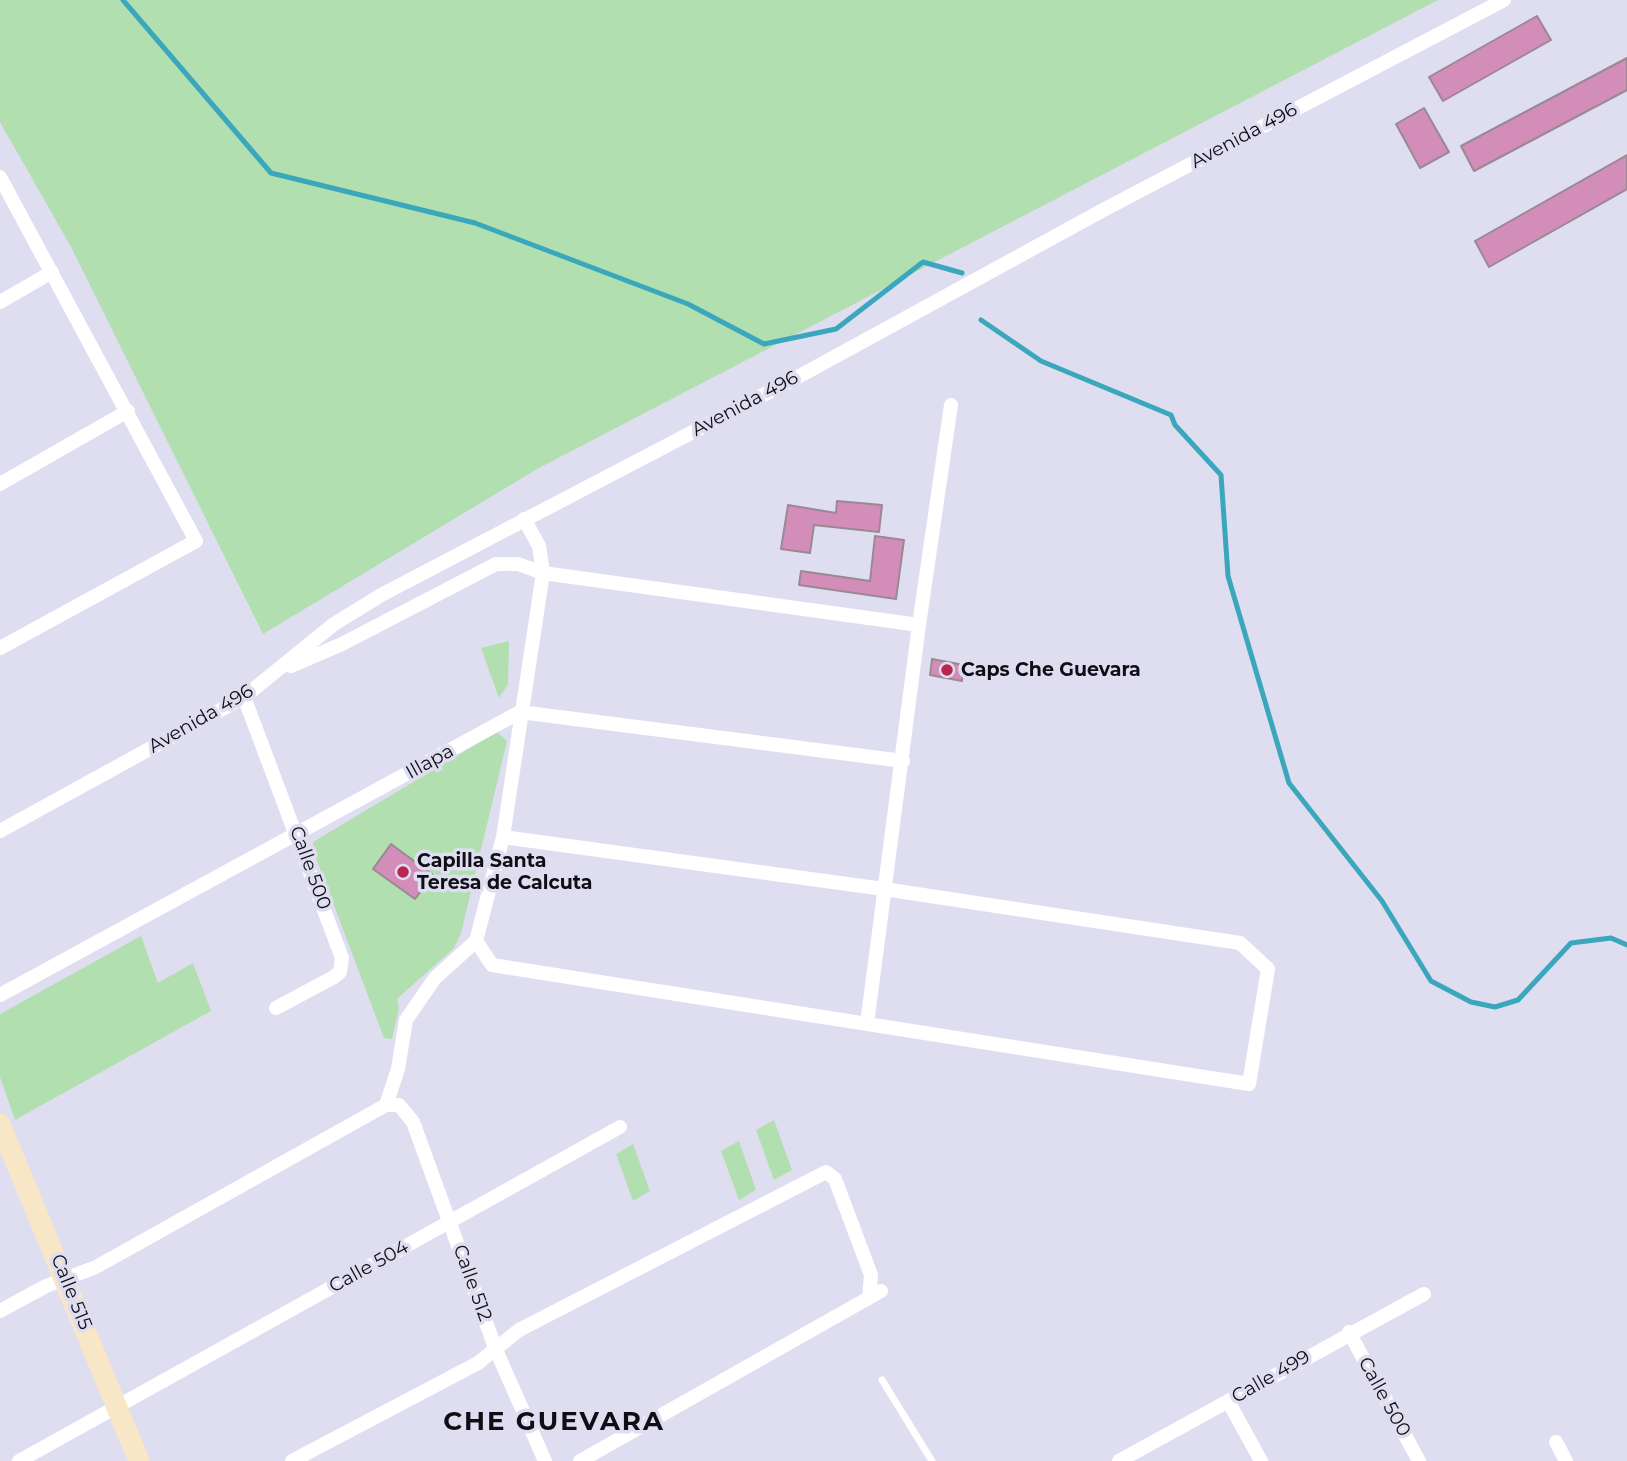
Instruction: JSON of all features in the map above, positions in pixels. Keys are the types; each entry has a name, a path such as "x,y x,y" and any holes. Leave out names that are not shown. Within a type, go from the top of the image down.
{"street":[{"name":"Avenida 496","path":"0,831 244,697 334,624 383,594 796,378 984,273 1504,0"},
{"path":"0,177 196,541 0,648"},
{"path":"0,302 52,272"},
{"path":"867,1024 919,625 951,405"},
{"path":"0,484 128,411"},
{"path":"0,1311 96,1267 392,1105 407,1020 435,978 476,941 503,837 543,573 539,546 524,519"},
{"path":"274,673 342,644 496,564 518,564 543,573 919,625"},
{"name":"Calle 500","path":"244,697 342,958 340,972 334,977 275,1008"},
{"path":"520,712 903,761"},
{"name":"Illapa","path":"0,995 520,712"},
{"path":"476,941 492,965 1249,1084 1268,969 1240,943 884,889 503,837"},
{"name":"Calle 512","path":"392,1105 413,1122 496,1350 545,1461"},
{"name":"Calle 504","path":"19,1461 620,1127"},
{"name":"Calle 515","path":"2,1134 66,1279 139,1461"},
{"path":"292,1461 496,1350 519,1330 826,1171 835,1179 871,1275 875,1295 587,1459"},
{"name":"Calle 499","path":"1119,1461 1349,1332 1424,1294"},
{"name":"Calle 500","path":"1349,1332 1419,1461"},
{"path":"1228,1401 1261,1461"},
{"path":"1556,1442 1566,1461"}],"lane":[{"path":"882,1380 932,1461"}],"green space":[{"path":"0,0 1438,0 537,469 263,634 70,245 0,122"},
{"path":"509,641 508,684 499,698 481,648"},
{"path":"497,732 507,741 461,933 454,948 397,999 399,1008 392,1039 384,1038 313,850 313,842"},
{"path":"141,936 158,983 193,963 211,1011 15,1120 0,1077 0,1014"},
{"path":"774,1120 792,1170 774,1180 756,1130"},
{"path":"739,1141 756,1190 739,1200 721,1151"},
{"path":"633,1144 650,1191 633,1201 616,1154"}],"building":[{"path":"1537,16 1551,40 1443,101 1429,77"},
{"path":"1627,58 1627,90 1474,171 1461,146"},
{"path":"1424,108 1449,152 1420,168 1396,124"},
{"path":"1627,155 1627,189 1489,267 1475,241"},
{"path":"837,501 882,505 879,532 814,525 810,553 781,549 788,505 836,513"},
{"path":"875,536 904,540 896,599 799,585 801,571 870,581"},
{"name":"Caps Che Guevara","path":"932,659 964,665 962,681 930,675"},
{"name":"Capilla Santa Teresa de Calcuta","path":"391,844 433,875 415,899 373,869"}],"waterway":[{"path":"123,0 271,173 475,223 688,304 764,344 836,329 923,262 962,273"},
{"path":"981,320 1041,361 1171,415 1175,425 1221,475 1228,576 1289,783 1382,901 1431,981 1471,1002 1495,1007 1518,1000 1571,943 1611,938 1627,945"}],"place":[{"name":"Caps Che Guevara","path":"947,670"},
{"name":"Capilla Santa Teresa de Calcuta","path":"403,872"}],"district":[{"name":"CHE GUEVARA","path":"554,1422"}]}
